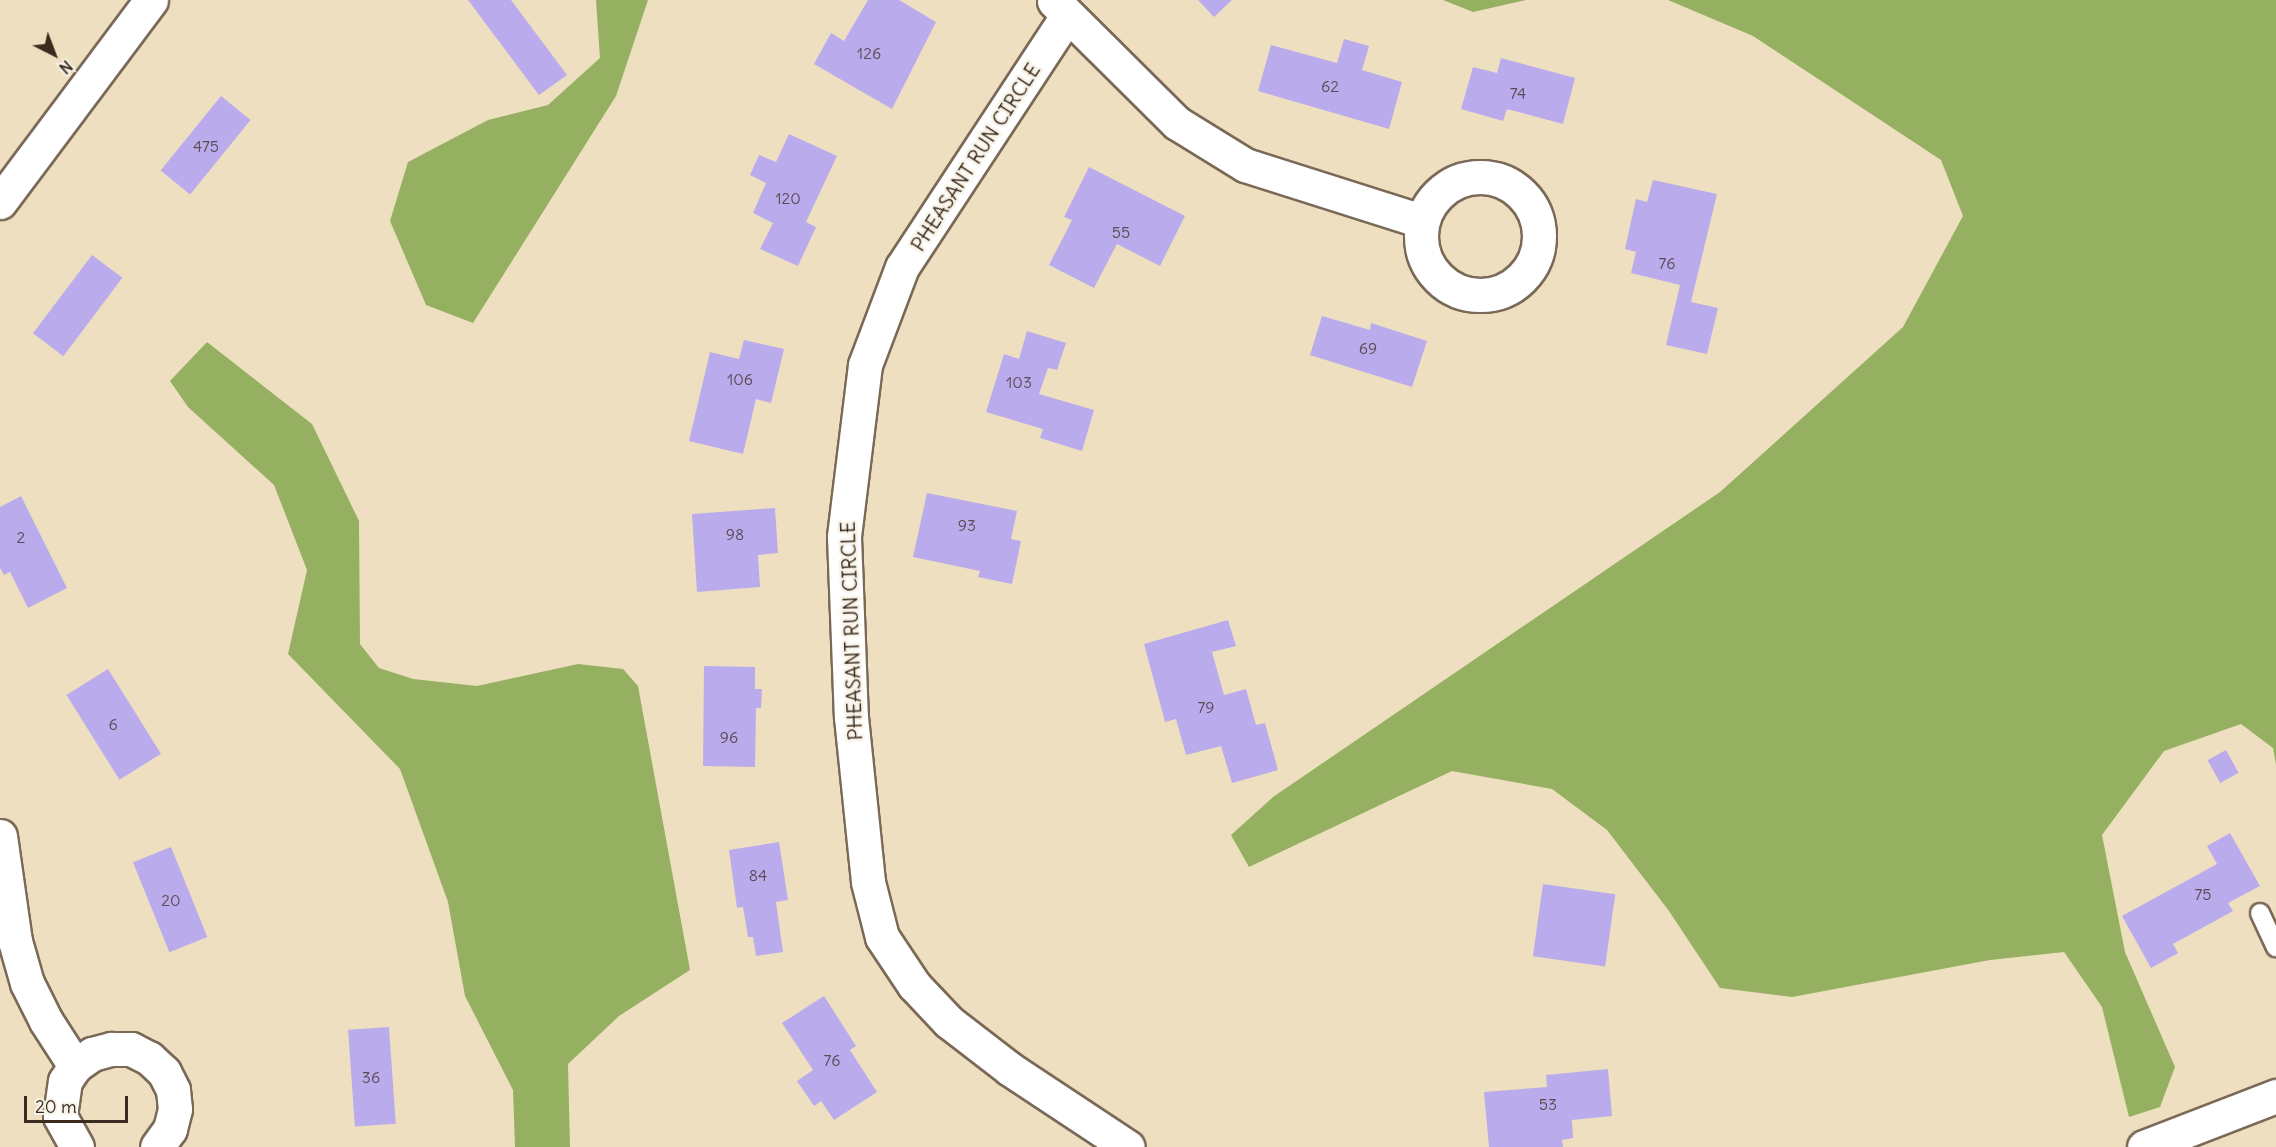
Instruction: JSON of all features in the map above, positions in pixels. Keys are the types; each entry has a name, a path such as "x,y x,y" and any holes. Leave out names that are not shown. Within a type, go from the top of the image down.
{"street":[{"path":"0,202 152,0"},
{"path":"1060,8 1177,123 1245,165 1422,221"},
{"name":"PHEASANT RUN CIRCLE","path":"1060,8 902,267 865,365 844,537 851,717 868,882 882,937 914,985 949,1022 1010,1069 1128,1147"},
{"path":"0,836 15,941 27,983 46,1021 75,1066"},
{"path":"77,1147 60,1116 65,1081 75,1066 92,1054 111,1049 131,1049 149,1058 164,1072 173,1090 175,1109 170,1129 157,1147"},
{"path":"2144,1147 2276,1096"}],"lane":[{"path":"2260,913 2276,947"}],"green space":[{"path":"596,0 648,0 616,96 473,323 426,305 390,221 408,162 488,120 548,105 600,58"},
{"path":"1443,0 1526,0 1473,12"},
{"path":"1668,0 2276,0 2276,765 2273,748 2241,724 2164,751 2102,835 2125,952 2175,1067 2160,1107 2129,1117 2102,1007 2064,952 1990,960 1792,997 1720,988 1669,911 1607,830 1552,789 1452,771 1249,867 1231,835 1273,797 1720,492 1903,327 1963,216 1941,160 1753,36"},
{"path":"207,342 312,424 359,521 360,644 379,668 413,679 477,686 578,664 623,669 638,686 690,970 619,1016 568,1064 570,1147 515,1147 513,1090 465,996 448,902 400,769 288,654 307,570 274,485 188,407 170,381"}],"building":[{"path":"468,0 511,0 567,75 539,95"},
{"path":"868,0 899,0 936,22 892,109 814,64 831,33 844,41"},
{"path":"1198,0 1232,0 1214,17"},
{"path":"1344,39 1369,46 1362,70 1402,82 1389,129 1258,91 1271,45 1337,63"},
{"path":"1501,58 1575,78 1563,124 1507,109 1503,121 1461,109 1473,67 1497,73"},
{"path":"221,96 251,120 190,195 161,171"},
{"path":"789,134 837,156 806,222 816,227 798,266 760,249 773,223 753,213 766,183 750,175 759,155 776,162"},
{"path":"1089,167 1185,216 1160,266 1117,244 1094,288 1049,265 1072,220 1064,217"},
{"path":"1653,180 1717,194 1691,302 1718,308 1707,354 1666,345 1680,285 1631,273 1636,252 1625,249 1636,199 1647,202"},
{"path":"92,255 122,278 63,356 33,333"},
{"path":"1322,316 1370,330 1371,323 1427,341 1412,387 1310,355"},
{"path":"1027,331 1066,343 1057,370 1048,368 1039,394 1094,410 1082,451 1040,438 1043,429 986,412 1004,354 1019,359"},
{"path":"744,340 784,349 771,403 756,399 743,454 689,441 710,352 739,359"},
{"path":"927,493 1017,511 1011,539 1021,541 1012,584 978,577 980,571 913,557"},
{"path":"21,496 67,588 28,608 10,572 4,575 0,568 0,507"},
{"path":"775,508 778,553 758,555 760,587 697,592 692,514"},
{"path":"1228,620 1236,646 1212,652 1224,695 1246,689 1256,725 1265,723 1278,770 1232,783 1221,746 1186,755 1176,719 1165,722 1144,644"},
{"path":"704,666 755,667 755,689 762,689 761,708 756,708 755,767 703,766"},
{"path":"108,669 161,754 119,780 66,695"},
{"path":"2226,750 2239,773 2220,783 2208,760"},
{"path":"2230,833 2260,886 2228,903 2233,911 2173,944 2178,953 2151,968 2122,916 2217,864 2207,846"},
{"path":"779,842 788,900 776,902 783,952 756,956 753,937 748,937 743,907 737,908 729,850"},
{"path":"171,847 207,937 169,952 133,862"},
{"path":"1543,884 1615,894 1605,966 1533,956"},
{"path":"824,996 856,1046 850,1050 877,1092 834,1120 821,1101 814,1106 797,1081 813,1070 782,1023"},
{"path":"389,1027 396,1124 355,1127 348,1030"},
{"path":"1608,1069 1612,1116 1572,1120 1573,1138 1562,1140 1563,1147 1489,1147 1484,1092 1547,1087 1546,1075"}]}
